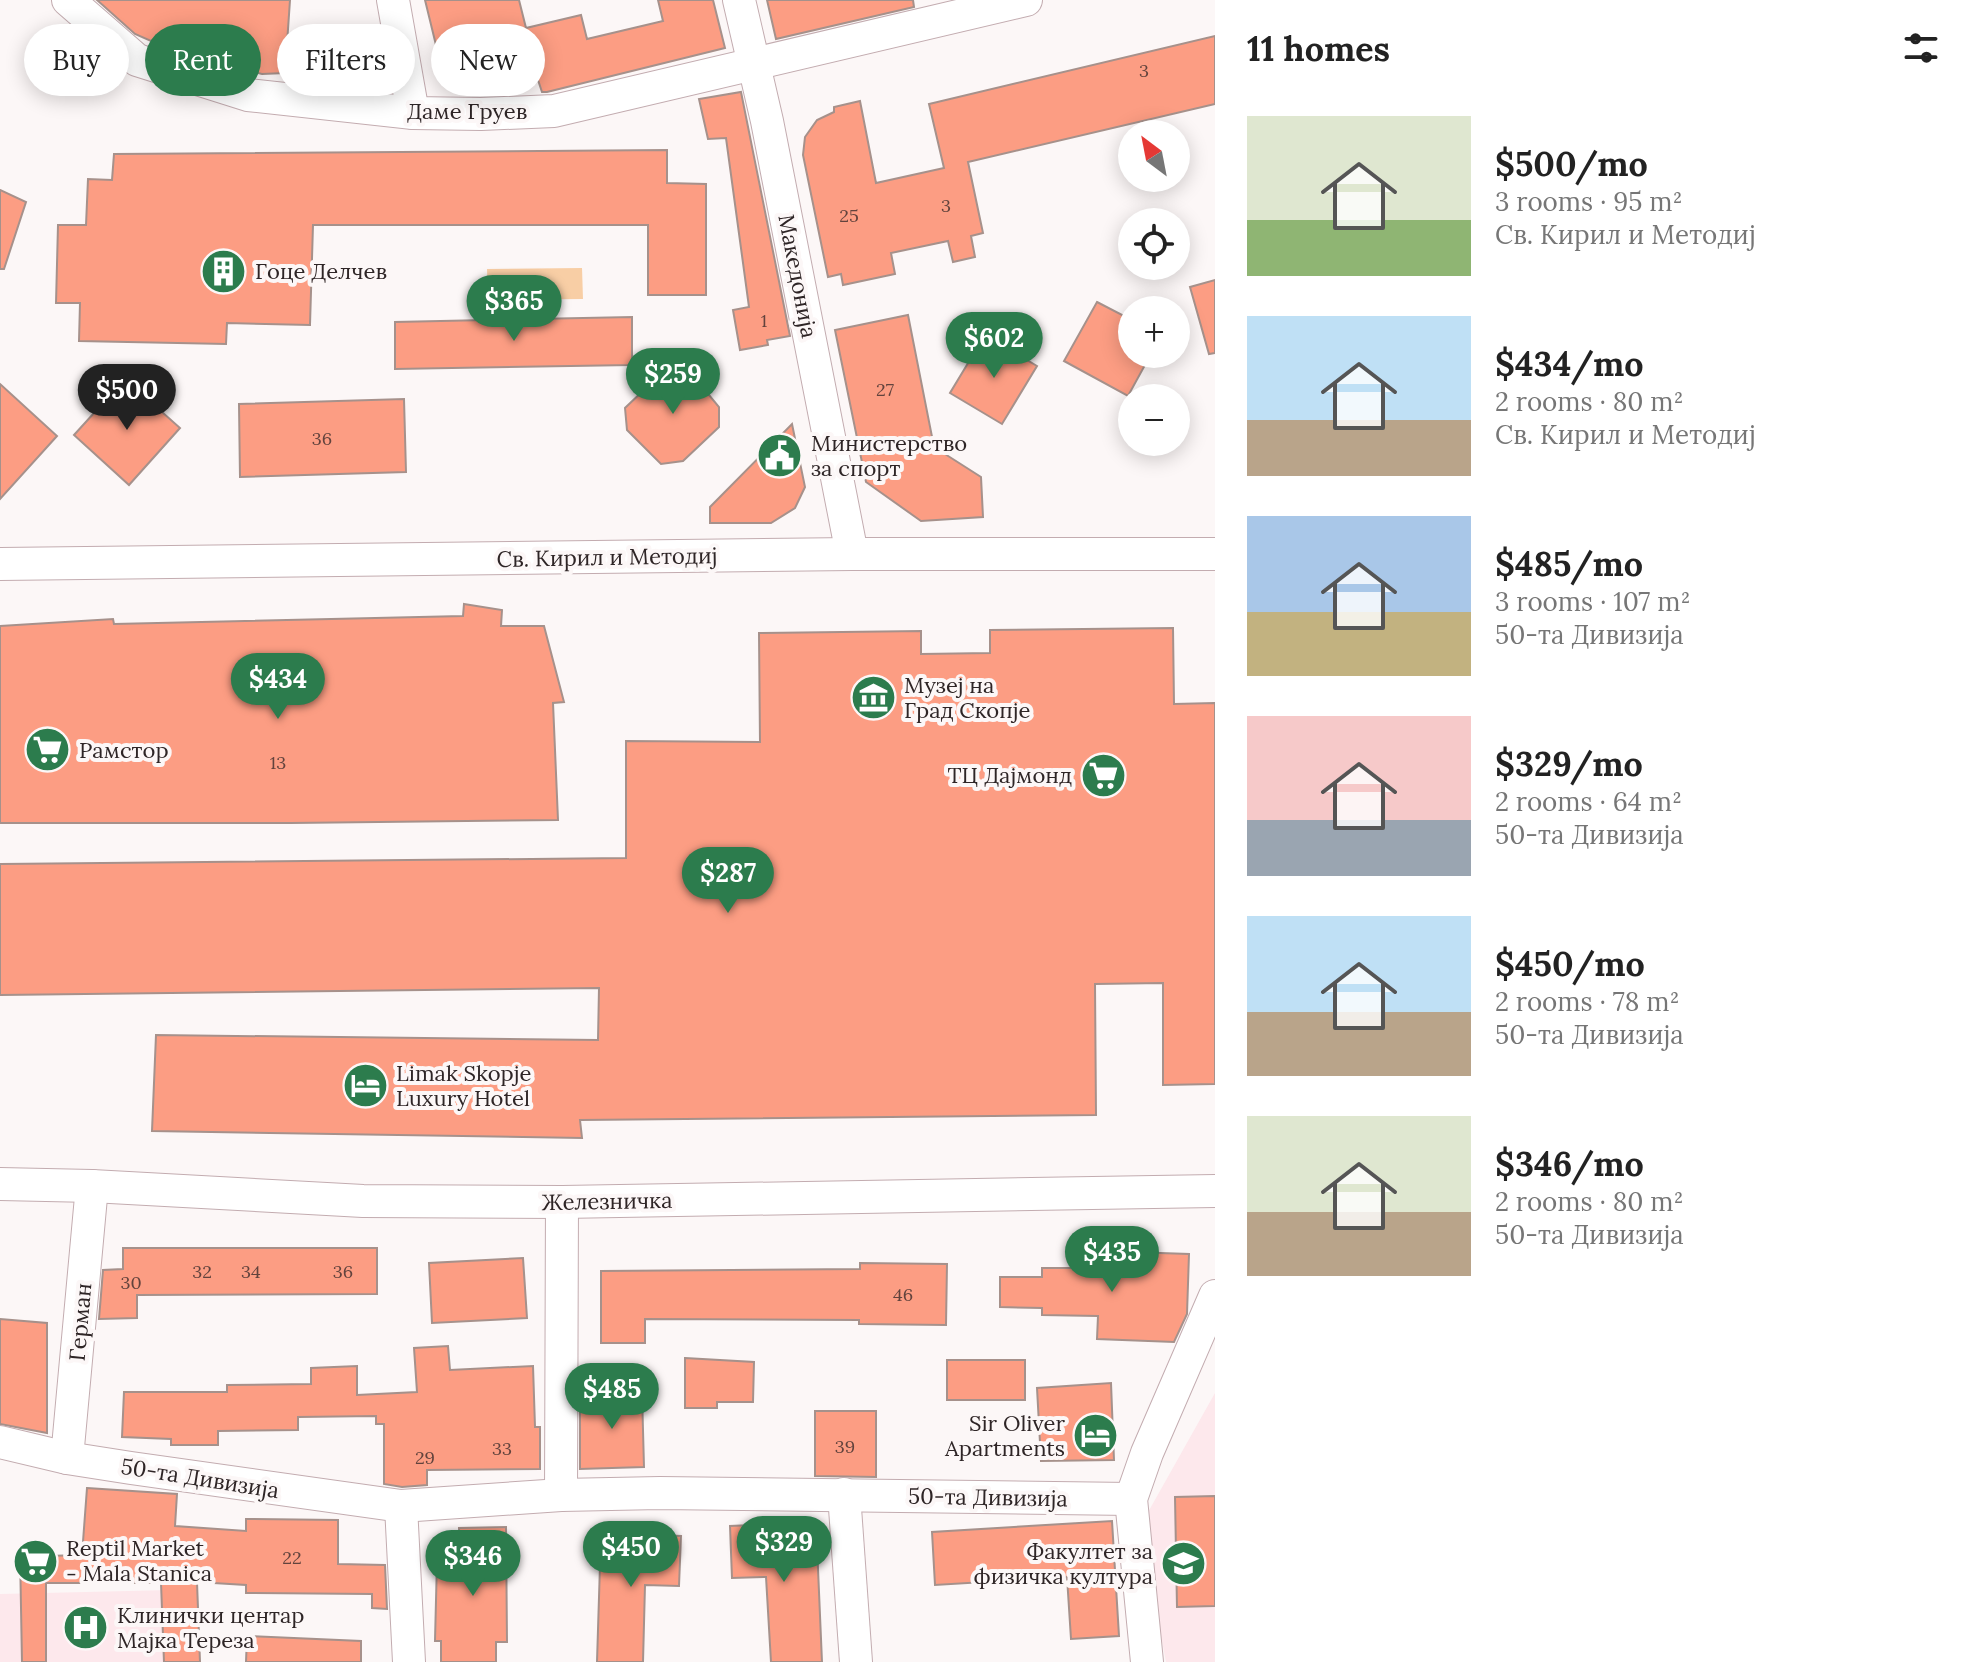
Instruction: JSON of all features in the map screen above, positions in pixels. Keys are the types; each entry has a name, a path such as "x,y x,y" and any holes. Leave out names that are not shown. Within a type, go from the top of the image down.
{"street":[{"name":"Даме Груев","path":"68,0 137,60 248,95 413,113 481,114 554,111 1026,0"},
{"path":"393,0 413,113"},
{"name":"Македонија","path":"739,0 852,554"},
{"name":"Св. Кирил и Методиј","path":"0,564 852,554 1215,554"},
{"name":"Железничка","path":"0,1184 363,1201 562,1202 1215,1191"},
{"name":"Герман","path":"67,1458 92,1186"},
{"path":"561,1495 562,1202"},
{"path":"1147,1662 1131,1499 1147,1453 1215,1296"},
{"name":"50-та Дивизија","path":"0,1442 67,1458 401,1506 561,1495 844,1494 1131,1499"},
{"path":"844,1494 856,1662"},
{"path":"401,1506 409,1662"}],"shaded area":[{"path":"582,268 583,299 488,300 487,269"},
{"name":"Факултет за физичка култура","path":"1215,1393 1215,1662 1166,1662 1157,1615 1147,1514"},
{"name":"Клинички центар Мајка Тереза","path":"171,1590 171,1662 0,1662 0,1594"}],"building":[{"path":"97,0 290,0 288,24 277,24 277,73 261,74 261,24 145,24 145,38 129,29 129,24 124,24"},
{"path":"425,0 519,0 525,24 431,24"},
{"path":"658,0 713,0 725,48 547,92 543,24 581,15 587,39 663,21"},
{"path":"767,0 913,0 914,7 776,39"},
{"path":"1215,36 1215,104 1147,120 1118,120 1118,127 968,162 983,233 971,236 975,257 953,262 948,241 891,253 895,274 843,285 841,274 828,277 803,155 805,137 817,120 834,112 834,107 860,101 876,183 944,168 929,104"},
{"path":"741,92 790,336 767,340 768,345 740,350 733,310 749,307 726,138 708,139 699,99"},
{"path":"667,150 667,183 706,184 706,295 648,295 648,225 313,225 310,325 227,323 226,344 79,341 80,303 56,303 58,225 86,225 88,179 112,180 114,154"},
{"path":"0,190 26,202 4,269 0,269"},
{"path":"1215,280 1215,353 1209,354 1190,287"},
{"path":"1097,302 1118,313 1118,368 1143,368 1135,384 1118,384 1118,391 1064,361"},
{"path":"908,315 934,447 981,477 983,517 921,521 866,482 835,330"},
{"path":"632,317 632,365 395,369 395,322"},
{"path":"985,335 1037,366 1002,424 950,393"},
{"path":"667,368 690,372 719,407 719,427 683,461 661,464 627,430 625,408"},
{"path":"125,379 180,428 129,485 74,435"},
{"path":"0,384 57,436 0,499"},
{"path":"404,399 406,472 240,477 239,404"},
{"name":"Министерство за спорт","path":"792,424 805,487 795,508 771,523 710,523 710,507"},
{"path":"464,604 502,610 501,626 544,626 564,702 553,703 558,820 0,823 0,626 113,619 114,624 463,616"},
{"path":"1173,628 1174,704 1215,703 1215,1084 1163,1085 1163,983 1095,984 1096,1115 580,1120 582,1138 152,1131 156,1035 598,1040 599,988 0,995 0,864 626,858 626,741 760,742 759,633 921,631 921,654 990,653 990,630"},
{"path":"123,1248 377,1248 377,1294 137,1295 137,1318 99,1319 103,1270 123,1269"},
{"path":"1100,1251 1189,1254 1187,1314 1174,1342 1097,1339 1098,1316 1042,1315 1042,1308 1000,1307 1000,1277 1042,1277 1042,1268 1100,1268"},
{"path":"523,1258 527,1318 432,1323 429,1263"},
{"path":"860,1263 947,1264 946,1325 859,1324 859,1320 645,1319 645,1343 601,1343 601,1271 860,1269"},
{"path":"0,1319 47,1323 47,1433 0,1424"},
{"path":"448,1346 450,1370 533,1366 535,1427 540,1427 540,1469 427,1470 427,1485 402,1487 384,1484 384,1424 376,1424 376,1416 298,1417 298,1430 218,1431 218,1445 171,1445 171,1439 122,1437 124,1392 227,1392 227,1385 311,1384 311,1368 357,1366 357,1395 417,1392 414,1348"},
{"path":"685,1358 754,1362 753,1402 717,1402 717,1408 685,1408"},
{"path":"947,1360 1025,1360 1025,1400 947,1400"},
{"path":"1111,1383 1114,1460 1041,1461 1037,1388"},
{"path":"642,1393 644,1467 580,1469 580,1395"},
{"path":"815,1411 876,1411 876,1477 815,1476"},
{"path":"87,1488 177,1494 175,1526 246,1531 246,1519 338,1520 338,1564 385,1565 387,1609 372,1608 372,1594 246,1593 246,1585 197,1582 200,1662 164,1662 161,1583 46,1583 46,1662 22,1662 20,1553 82,1555"},
{"path":"1215,1496 1215,1606 1177,1607 1175,1497"},
{"path":"1112,1521 1119,1636 1071,1639 1067,1577 935,1585 932,1532"},
{"path":"816,1522 822,1662 771,1662 766,1577 732,1578 730,1526"},
{"path":"506,1527 507,1642 496,1642 496,1662 441,1662 441,1641 435,1641 437,1560 460,1561 459,1528"},
{"path":"601,1533 681,1536 679,1586 645,1585 643,1662 597,1662"},
{"path":"247,1636 361,1641 361,1662 246,1662"}],"place":[{"name":"Гоце Делчев","path":"224,271"},
{"name":"Министерство за спорт","path":"780,456"},
{"name":"Музеј на Град Скопје","path":"873,698"},
{"name":"Рамстор","path":"48,750"},
{"name":"ТЦ Дајмонд","path":"1103,775"},
{"name":"Limak Skopje Luxury Hotel","path":"365,1086"},
{"name":"Sir Oliver Apartments","path":"1096,1436"},
{"name":"Reptil Market - Mala Stanica","path":"35,1561"},
{"name":"Факултет за физичка култура","path":"1184,1564"},
{"name":"Клинички центар Мајка Тереза","path":"86,1628"}]}
